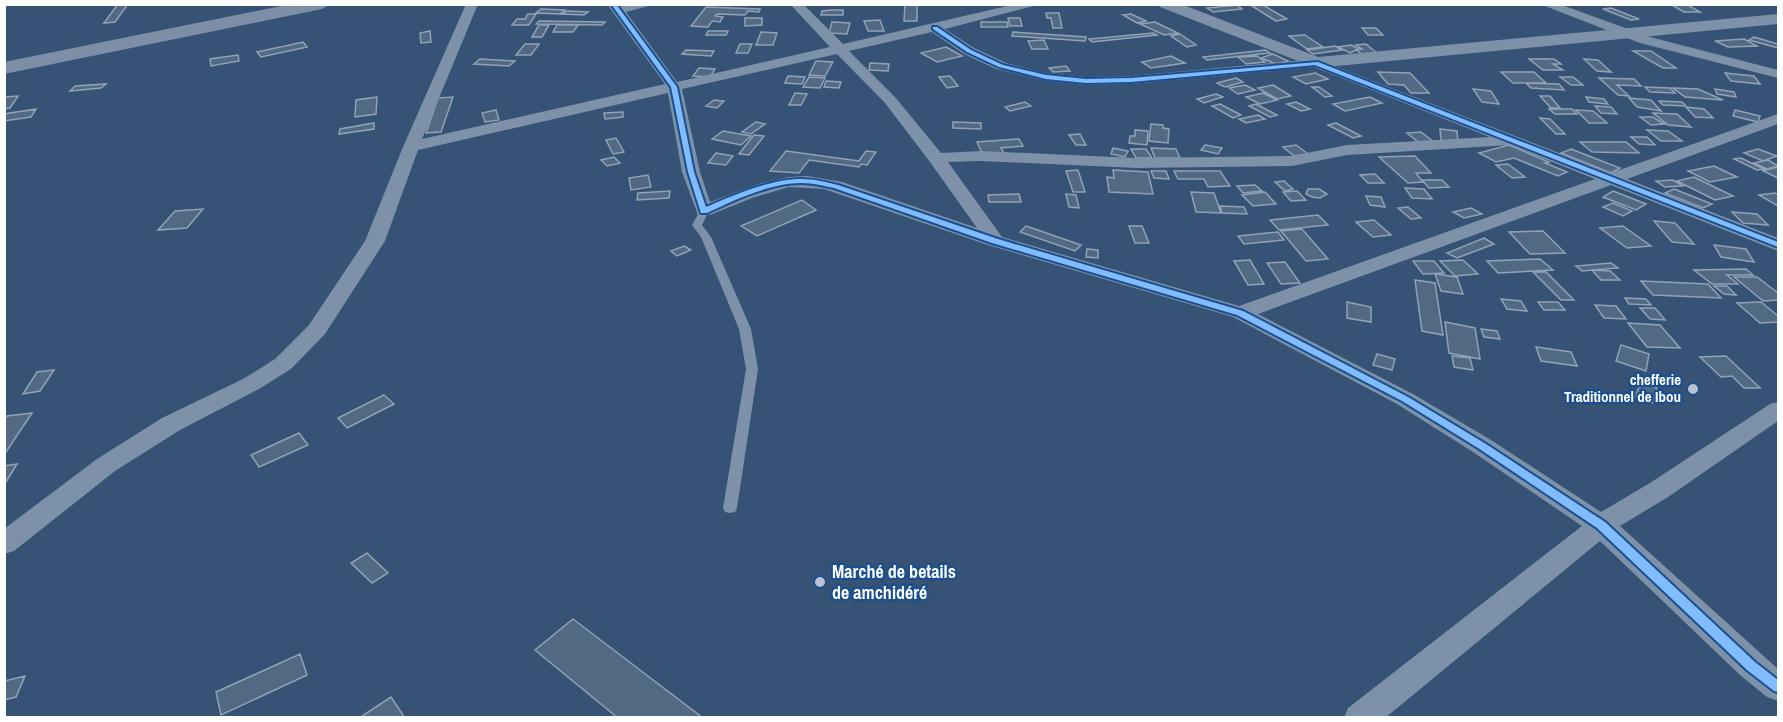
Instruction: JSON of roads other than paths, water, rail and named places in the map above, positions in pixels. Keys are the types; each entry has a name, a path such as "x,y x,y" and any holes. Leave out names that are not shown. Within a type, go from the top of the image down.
{"main road":[{"path":"4,68 322,4"}],"street":[{"path":"4,544 106,465 171,424 251,384 283,364 317,329 375,241 411,147 472,4"},
{"path":"615,7 650,4"},
{"path":"796,4 890,100 936,158 994,241"},
{"path":"411,147 1035,4"},
{"path":"1166,4 1779,245"},
{"path":"1546,4 1626,34 1779,74"},
{"path":"615,7 674,87 691,172 704,212 725,201 788,182 812,182 836,186 994,241 1240,313 1405,399 1482,446 1601,525 1750,666 1779,687"},
{"path":"935,28 969,51 990,61 1046,77 1086,81 1131,80 1779,19"},
{"path":"1240,313 1779,119"},
{"path":"936,158 981,156 1137,162 1292,161 1347,150 1516,140"},
{"path":"1360,717 1601,525 1659,490 1779,410"}],"lane":[{"path":"704,212 697,225 706,237 745,329 752,369 730,508"}],"place":[{"name":"chefferie Traditionnel de Ibou","path":"1693,389"},
{"name":"Marché de betails de amchidéré","path":"820,582"}]}
